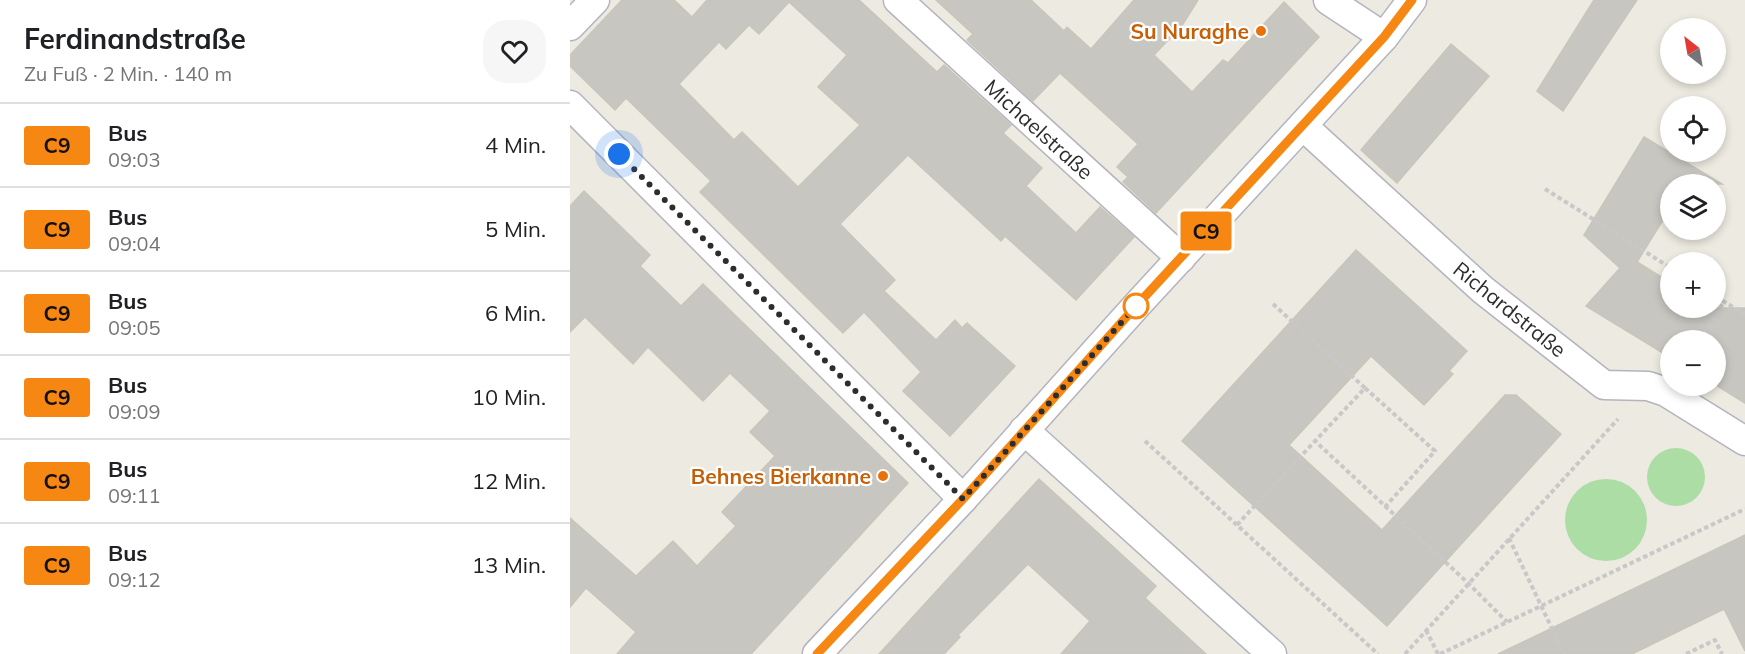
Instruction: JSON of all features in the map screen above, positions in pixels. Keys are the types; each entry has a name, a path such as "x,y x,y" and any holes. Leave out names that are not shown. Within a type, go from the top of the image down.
{"street":[{"path":"570,26 595,0"},
{"name":"Michaelstraße","path":"898,0 1181,258"},
{"path":"1328,0 1384,37"},
{"path":"817,654 963,499 1384,37 1412,0"},
{"path":"570,105 963,499"},
{"name":"Richardstraße","path":"1303,126 1389,207 1483,290 1604,385 1648,386 1666,392 1745,441"},
{"path":"1024,430 1272,654"}],"path":[{"path":"1545,189 1660,261"},
{"path":"1726,303 1745,314"},
{"path":"1273,304 1436,451 1385,507"},
{"path":"1405,654 1648,386"},
{"path":"1237,525 1365,388"},
{"path":"1145,441 1378,654"},
{"path":"1315,441 1508,622"},
{"path":"1426,630 1439,654 1745,509"},
{"path":"1509,538 1564,654"},
{"path":"1686,654 1715,640 1722,654"}],"green space":[{"path":"1676,448 1687,450 1700,461 1705,477 1703,488 1692,501 1676,506 1665,504 1652,493 1647,477 1649,466 1660,453"},
{"path":"1598,479 1614,479 1629,486 1640,497 1647,512 1644,536 1635,549 1614,561 1598,561 1583,554 1572,543 1565,528 1565,512 1572,497 1583,486"}],"building":[{"path":"622,0 674,0 692,17 707,0 859,0 937,72 944,65 1011,125 1003,133 1042,168 1026,186 1076,233 1100,207 1134,237 1076,300 1005,236 1001,241 908,155 840,224 895,280 884,291 936,340 955,320 962,328 967,323 1015,366 950,436 903,391 921,372 864,312 843,333 700,192 711,181 626,98 615,110 570,66 570,55","holes":["789,2 847,55 818,87 860,125 798,187 742,132 734,140 679,84 719,42 726,49 749,25 759,34"]},
{"path":"936,0 1031,0 1064,31 1067,27 1091,49 1134,0 1198,0 1183,24 1154,55 1192,92 1223,60 1228,63 1284,2 1319,37 1156,213 1123,182 1128,177 1117,167 1138,144 1060,73 1033,101 967,40 973,34"},
{"path":"1594,0 1637,0 1563,111 1537,91"},
{"path":"1451,44 1489,76 1397,183 1361,150"},
{"path":"1644,137 1660,147 1660,162 1685,162 1705,174 1660,174 1660,225 1637,262 1660,276 1660,318 1726,318 1726,308 1745,308 1745,403 1726,391 1726,330 1660,330 1660,351 1586,306 1620,268 1584,235"},
{"path":"584,191 650,255 640,266 681,306 703,284 908,483 751,654 617,654 636,632 586,588 570,607 570,518 636,576 673,541 697,566 736,526 722,512 775,456 750,432 770,411 730,373 703,401 648,347 633,364 585,317 570,332 570,206"},
{"path":"1356,250 1467,351 1449,371 1453,374 1424,405 1371,356 1289,445 1382,530 1505,395 1516,395 1561,434 1387,626 1182,441"},
{"path":"1039,479 1156,586 1145,598 1206,654 1061,654 1090,621 1028,564 958,635 960,637 944,654 879,654"},
{"path":"1745,535 1745,651 1724,609 1632,654 1498,654"}],"bus line":[{"name":"C9","path":"817,654 963,499 1138,304 1384,37 1412,0"}],"place":[{"name":"Su Nuraghe","path":"1261,31"},
{"name":"Behnes Bierkanne","path":"883,476"}],"route":[{"path":"619,154 963,499 1138,304 1136,306"}]}
